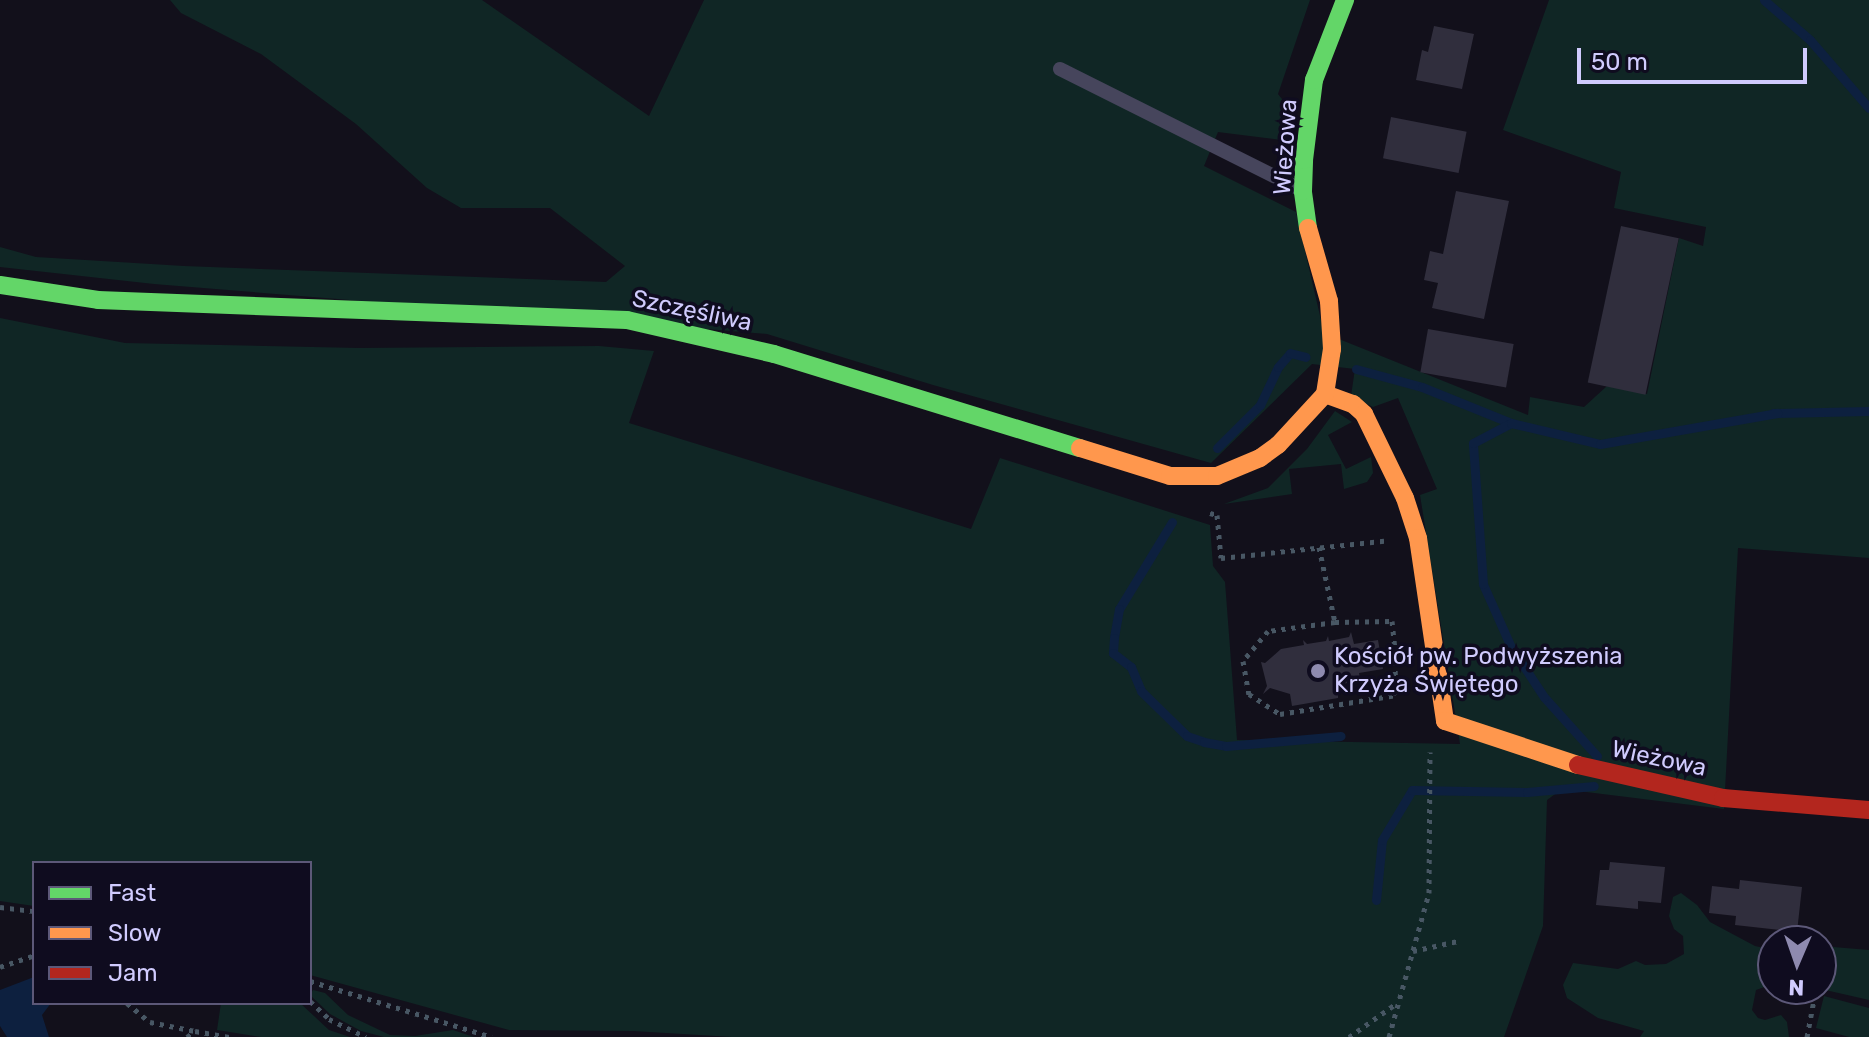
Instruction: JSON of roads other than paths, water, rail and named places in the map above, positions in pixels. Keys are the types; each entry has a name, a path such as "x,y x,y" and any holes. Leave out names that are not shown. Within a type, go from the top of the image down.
{"street":[{"name":"Wieżowa","path":"1345,0 1314,80 1304,160 1303,191 1311,247 1329,301 1332,325 1330,372 1325,394 1353,404 1373,427 1405,498 1418,538 1445,721 1576,765 1723,798 1869,810"},
{"name":"Szczęśliwa","path":"0,285 98,300 627,320 788,358 1170,476 1194,479 1217,476 1260,458 1295,431 1325,394"}],"lane":[{"path":"1060,69 1303,191"}],"water":[{"path":"32,978 32,1005 50,1005 42,1015 49,1037 7,1037 0,1026 0,990"}],"waterway":[{"path":"1764,0 1810,40 1869,108"},
{"path":"1217,448 1260,405 1278,367 1290,353 1306,357"},
{"path":"1356,369 1422,387 1511,423"},
{"path":"1773,413 1869,411"},
{"path":"1597,756 1544,697 1511,647 1483,584 1473,443 1511,423 1600,444 1777,413"},
{"path":"1172,522 1119,609 1113,653 1131,667 1141,691 1187,736 1204,742 1226,746 1341,736"},
{"path":"1376,900 1382,840 1412,790 1527,792 1594,786"}],"place":[{"name":"Kościół pw. Podwyższenia Krzyża Świętego","path":"1318,671"}]}
